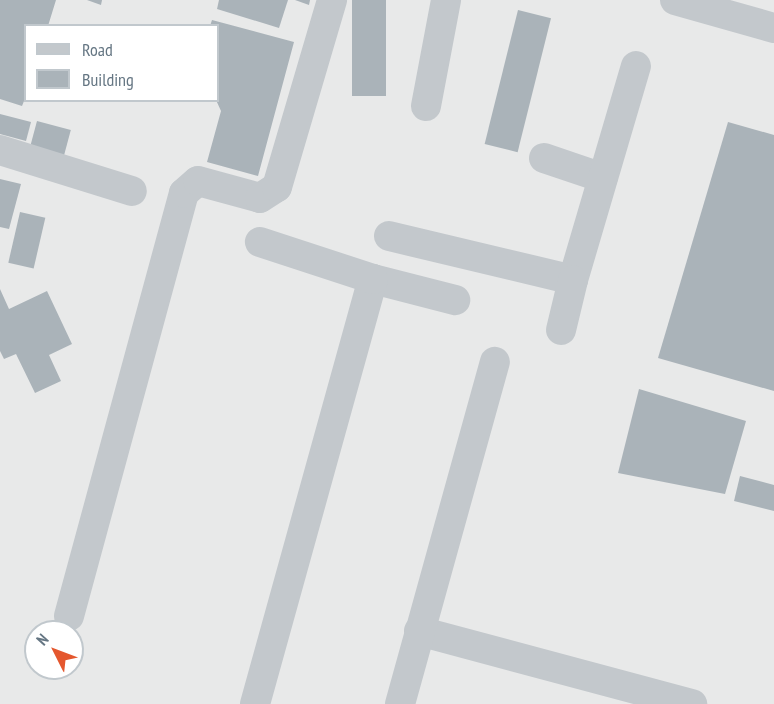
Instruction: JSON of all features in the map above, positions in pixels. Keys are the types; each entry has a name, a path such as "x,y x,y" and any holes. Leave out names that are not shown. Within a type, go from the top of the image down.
{"lane":[{"path":"69,616 184,193 198,181 260,198 278,187 332,0"},
{"path":"426,106 446,0"},
{"path":"675,0 774,28"},
{"path":"561,330 573,280 636,66"},
{"path":"0,150 132,191"},
{"path":"544,158 603,178"},
{"path":"389,236 573,280"},
{"path":"261,242 373,279 455,300"},
{"path":"255,704 373,279"},
{"path":"400,704 495,362"},
{"path":"419,631 693,704"}],"shaded area":[{"path":"0,0 774,0 774,704 0,704"}],"building":[{"path":"0,0 56,0 49,24 24,24 24,101 22,106 0,99"},
{"path":"87,0 102,0 101,5"},
{"path":"219,0 288,0 279,28 217,9"},
{"path":"295,0 310,0 309,5"},
{"path":"352,0 386,0 386,96 352,96"},
{"path":"518,10 551,18 518,152 485,144"},
{"path":"212,20 294,42 258,176 207,162 221,111 217,102 219,102 219,24 211,24"},
{"path":"0,114 31,122 26,141 0,134"},
{"path":"37,121 71,130 62,162 28,153"},
{"path":"728,122 774,135 774,391 658,358"},
{"path":"0,179 21,184 9,229 0,227"},
{"path":"20,212 45,218 34,269 8,263"},
{"path":"0,289 9,309 47,291 72,344 49,355 61,381 35,393 16,354 4,359 0,351"},
{"path":"639,389 746,421 725,494 618,473"},
{"path":"740,476 774,485 774,511 734,501"}]}
